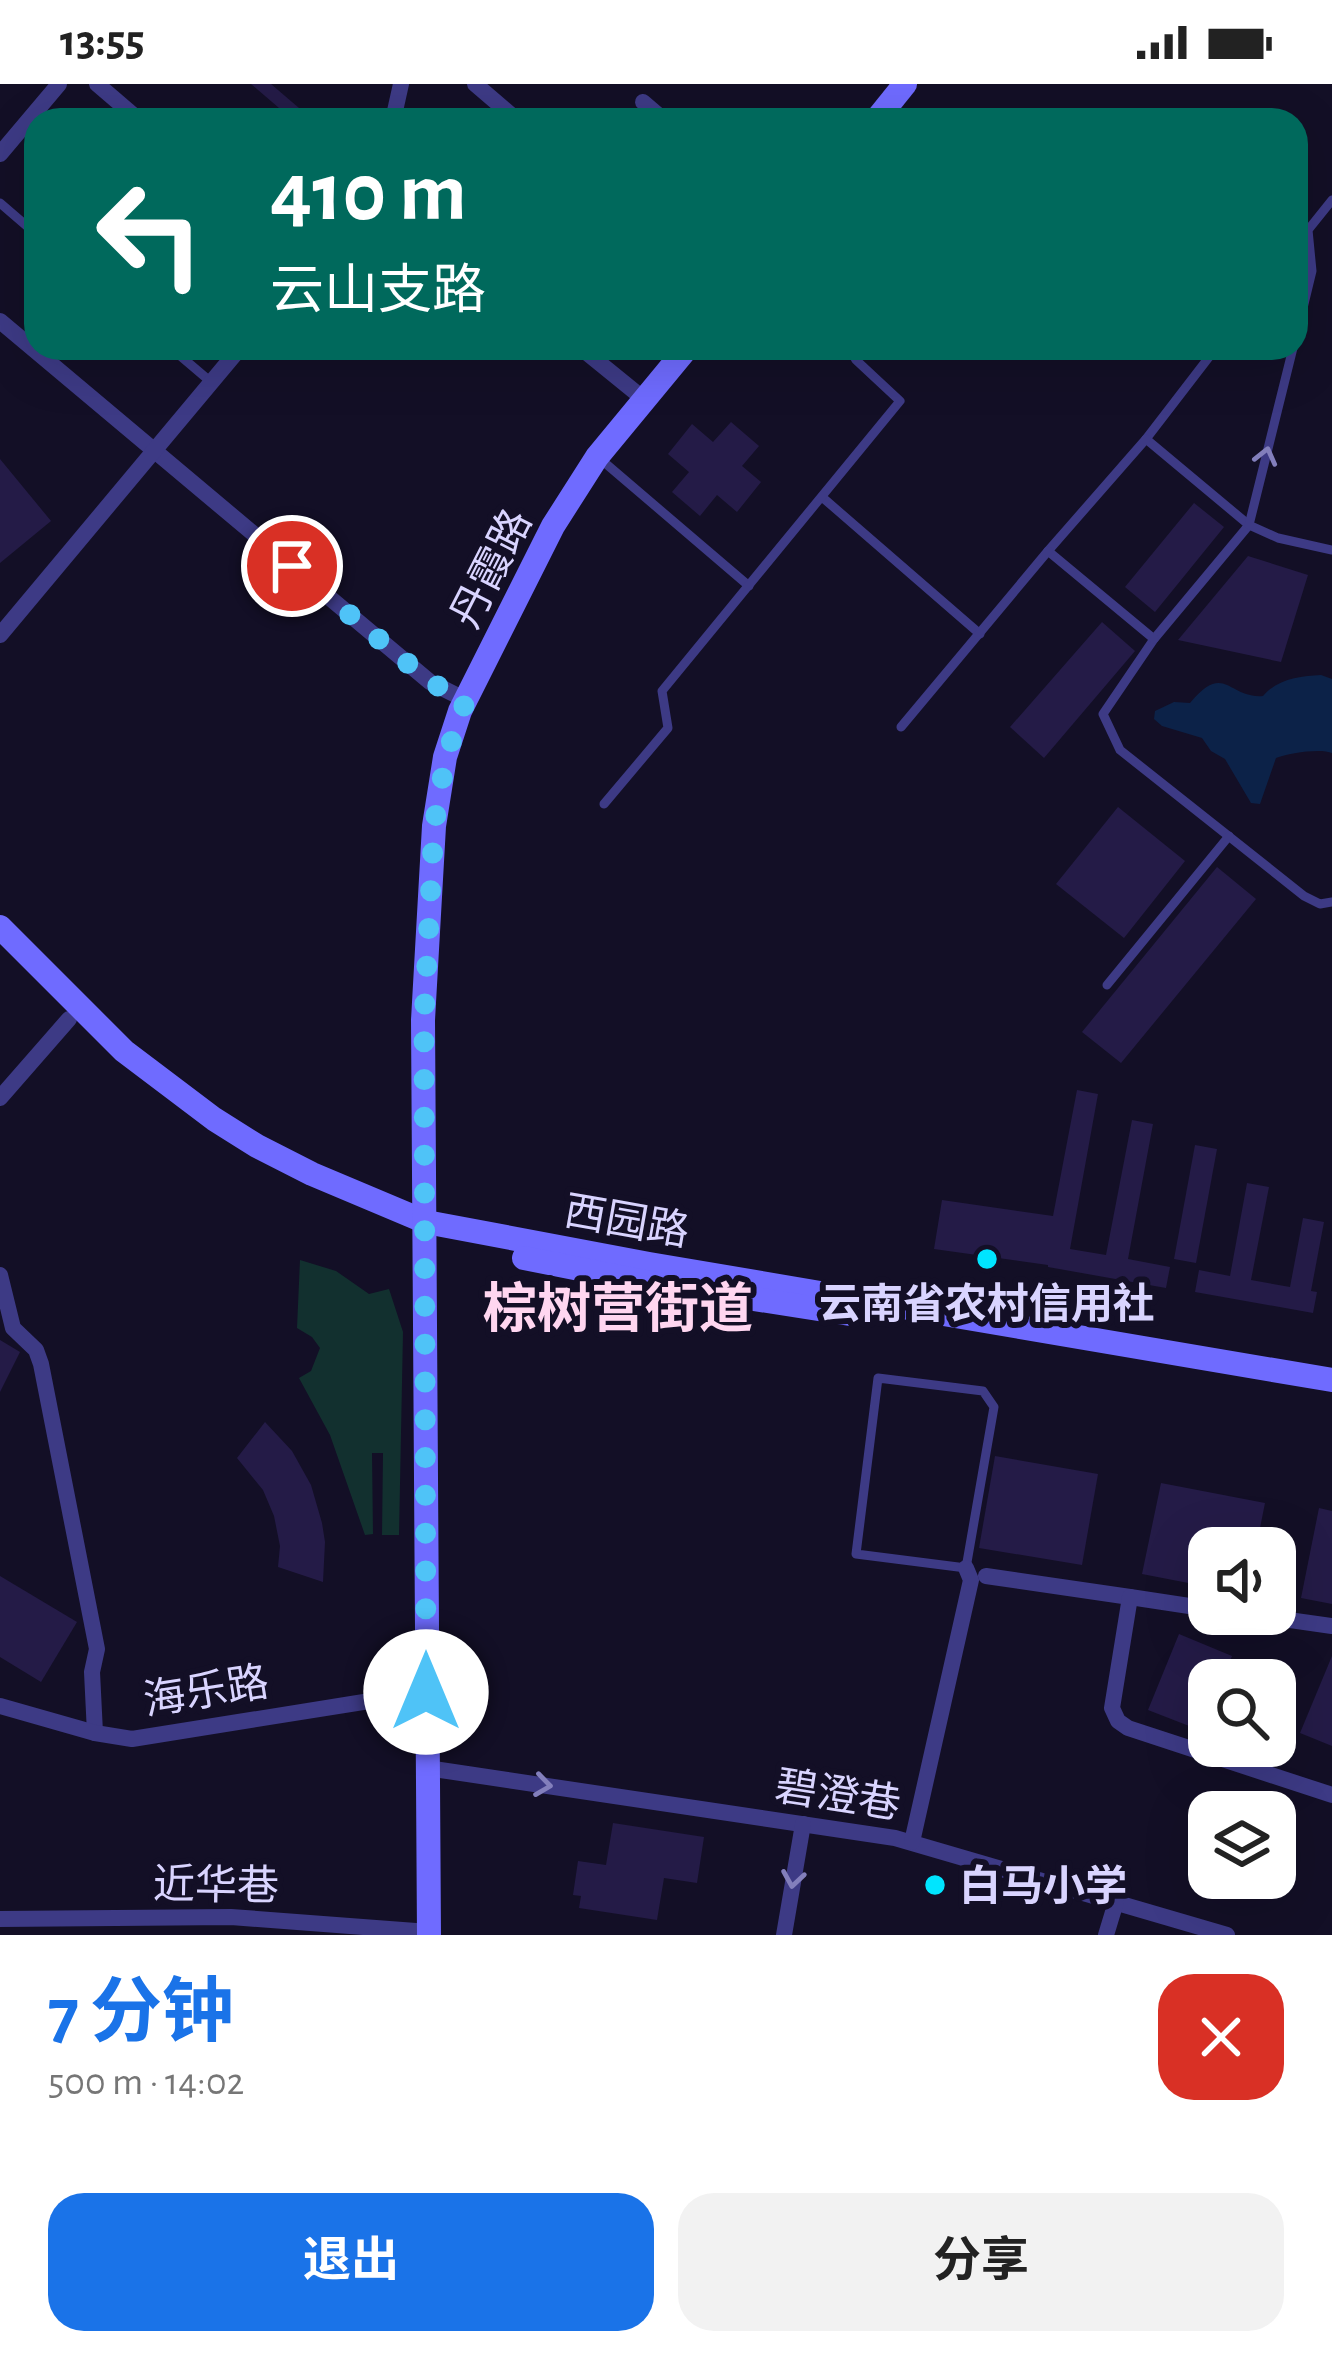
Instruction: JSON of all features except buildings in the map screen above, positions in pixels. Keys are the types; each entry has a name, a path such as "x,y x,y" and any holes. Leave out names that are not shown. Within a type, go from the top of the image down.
{"main road":[{"path":"885,108 905,84"},
{"name":"丹霞路","path":"429,1934 424,1020 434,826 446,757 466,700 554,526 597,457 677,360"},
{"name":"西园路","path":"0,927 124,1051 214,1119 256,1146 426,1230 1332,1380"},
{"name":"西园路","path":"0,950 114,1063 160,1100 249,1160 362,1214 640,1281 1332,1396"}],"street":[{"path":"39,108 59,84"},
{"path":"97,84 125,108"},
{"path":"484,87 506,108"},
{"path":"643,103 649,108"},
{"path":"0,154 24,126"},
{"path":"0,321 24,341"},
{"path":"47,360 430,682 466,700"},
{"path":"0,635 230,360"},
{"path":"595,360 645,400"},
{"path":"0,1098 69,1019"},
{"path":"0,1275 13,1328 36,1350 41,1364 97,1649 92,1672 95,1733"},
{"path":"912,1842 971,1580 966,1568"},
{"path":"986,1576 1188,1606"},
{"path":"1130,1597 1112,1708 1118,1721 1332,1795"},
{"path":"1296,1621 1332,1626"},
{"name":"海乐路","path":"0,1706 132,1739 426,1692"},
{"name":"碧澄巷","path":"428,1768 912,1842 1227,1935"},
{"path":"784,1935 803,1824"},
{"path":"1106,1935 1116,1902"},
{"name":"近华巷","path":"0,1919 231,1917 429,1934"}],"lane":[{"path":"1308,288 1312,271 1308,230 1332,200"},
{"path":"0,203 24,223"},
{"path":"185,360 211,382"},
{"path":"604,804 668,728 662,692 900,401 857,360"},
{"path":"901,727 1146,439 1207,360"},
{"path":"1290,360 1249,525 1154,639 1103,714 1120,749 1304,896 1321,904 1332,902"},
{"path":"1146,439 1249,525 1278,538 1332,550"},
{"path":"597,457 749,586"},
{"path":"822,497 980,634"},
{"path":"1048,551 1154,639"},
{"path":"1107,985 1228,836"},
{"path":"878,1378 983,1391 994,1407 966,1568 856,1554 878,1378"}],"green space":[{"path":"300,1260 336,1271 369,1294 389,1289 403,1332 399,1535 382,1535 383,1453 372,1453 373,1534 365,1535 330,1435 299,1378 311,1371 320,1348 297,1328"}],"water":[{"path":"1321,675 1332,679 1332,753 1276,758 1260,804 1251,803 1225,759 1202,738 1154,719 1155,711 1174,702 1190,703 1211,685 1219,683 1263,696 1282,682"}],"place":[{"name":"云南省农村信用社","path":"987,1259"},
{"name":"白马小学","path":"935,1885"}],"district":[{"name":"棕树营街道","path":"618,1308"}],"route":[{"path":"292,566 430,682 466,700 446,757 429,888 424,1020 426,1692"}]}
